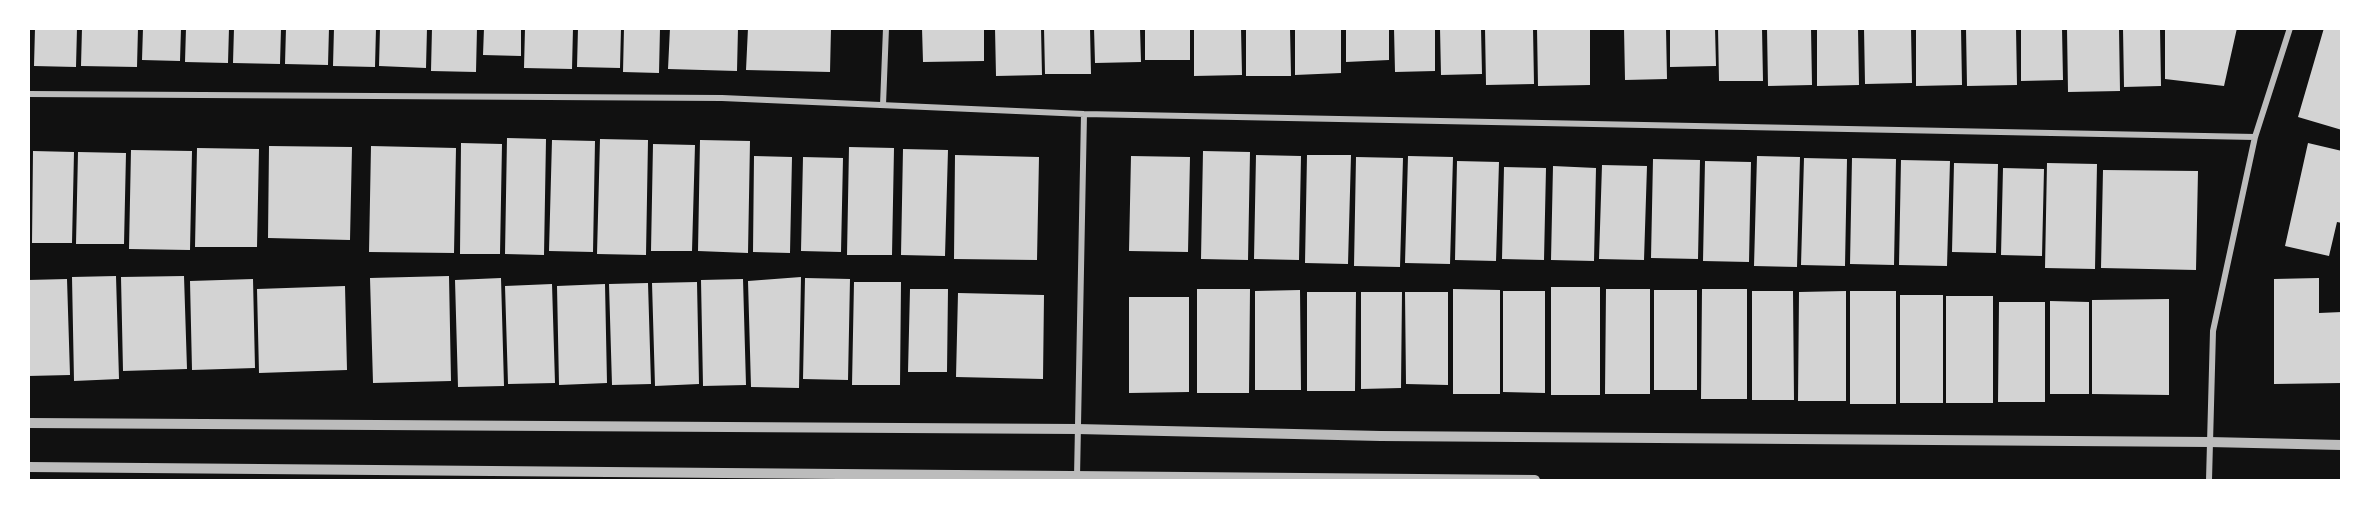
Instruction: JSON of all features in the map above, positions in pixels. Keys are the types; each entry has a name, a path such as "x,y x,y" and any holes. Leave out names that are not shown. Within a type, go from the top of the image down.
{"street":[{"path":"883,105 886,28"},
{"path":"2209,480 2213,331 2255,137 2290,28"},
{"path":"28,94 722,98 1084,114 2255,137"},
{"path":"1077,478 1084,114"},
{"path":"28,423 1077,429 1393,436 2342,445"},
{"path":"28,467 1077,478 1535,480"}],"building":[{"path":"35,28 77,28 76,67 34,66"},
{"path":"82,28 138,28 137,67 81,66"},
{"path":"143,28 181,28 180,61 142,60"},
{"path":"186,28 229,28 228,63 185,62"},
{"path":"234,28 281,28 280,64 233,63"},
{"path":"286,28 329,28 328,65 285,64"},
{"path":"334,28 376,28 375,67 333,66"},
{"path":"380,28 427,28 426,68 379,66"},
{"path":"432,28 477,28 476,72 431,71"},
{"path":"484,28 521,28 521,56 483,55"},
{"path":"525,28 573,28 572,69 524,68"},
{"path":"578,28 621,28 620,68 577,67"},
{"path":"624,28 660,28 659,73 623,72"},
{"path":"670,28 738,28 737,71 668,69"},
{"path":"748,28 831,28 830,72 746,70"},
{"path":"922,28 984,28 984,61 923,62"},
{"path":"995,28 1041,28 1042,75 996,76"},
{"path":"1044,28 1090,28 1091,74 1045,74"},
{"path":"1094,28 1140,28 1141,62 1095,63"},
{"path":"1145,28 1190,28 1190,60 1145,60"},
{"path":"1194,28 1241,28 1242,75 1194,76"},
{"path":"1246,28 1290,28 1291,76 1246,76"},
{"path":"1295,28 1341,28 1341,73 1295,75"},
{"path":"1346,28 1389,28 1389,60 1346,62"},
{"path":"1394,28 1435,28 1435,71 1395,72"},
{"path":"1440,28 1481,28 1482,74 1441,75"},
{"path":"1485,28 1533,28 1534,84 1486,85"},
{"path":"1537,28 1590,28 1590,85 1538,86"},
{"path":"1624,28 1666,28 1667,79 1625,80"},
{"path":"1670,28 1715,28 1716,66 1670,67"},
{"path":"1718,28 1762,28 1763,81 1719,81"},
{"path":"1767,28 1811,28 1812,85 1768,86"},
{"path":"1817,28 1858,28 1859,85 1817,86"},
{"path":"1864,28 1911,28 1912,83 1865,84"},
{"path":"1916,28 1961,28 1962,85 1916,86"},
{"path":"1966,28 2016,28 2017,85 1967,86"},
{"path":"2021,28 2062,28 2063,80 2021,81"},
{"path":"2067,28 2119,28 2120,91 2068,92"},
{"path":"2123,28 2160,28 2161,86 2124,87"},
{"path":"2165,28 2237,28 2224,86 2165,79"},
{"path":"2324,28 2342,28 2342,130 2298,117"},
{"path":"507,138 546,139 544,255 505,254"},
{"path":"600,139 648,140 646,255 597,254"},
{"path":"552,140 595,141 593,252 549,251"},
{"path":"700,140 750,141 748,253 698,251"},
{"path":"461,143 502,144 500,254 460,254"},
{"path":"2308,143 2342,151 2342,223 2337,222 2329,256 2285,246"},
{"path":"653,144 695,145 692,251 651,251"},
{"path":"269,146 352,147 350,240 268,238"},
{"path":"371,146 456,148 454,253 369,252"},
{"path":"849,147 894,148 892,255 847,255"},
{"path":"197,148 259,149 257,247 195,247"},
{"path":"903,149 948,150 945,256 901,255"},
{"path":"131,150 192,151 190,250 129,249"},
{"path":"33,151 74,152 72,243 32,243"},
{"path":"1203,151 1250,152 1248,260 1201,259"},
{"path":"78,152 126,153 124,244 76,244"},
{"path":"955,155 1039,157 1037,260 954,259"},
{"path":"1256,155 1301,156 1299,260 1254,259"},
{"path":"1307,155 1351,155 1348,264 1305,263"},
{"path":"754,156 792,157 790,253 753,252"},
{"path":"1131,156 1190,157 1188,252 1129,251"},
{"path":"1408,156 1453,157 1450,264 1405,263"},
{"path":"1757,156 1800,157 1797,267 1754,266"},
{"path":"803,157 843,158 841,252 801,251"},
{"path":"1356,157 1403,158 1400,267 1354,266"},
{"path":"1804,158 1847,159 1845,266 1801,265"},
{"path":"1852,158 1896,159 1894,265 1850,264"},
{"path":"1653,159 1700,160 1698,259 1651,258"},
{"path":"1901,160 1950,161 1947,266 1899,265"},
{"path":"1457,161 1499,162 1496,261 1455,260"},
{"path":"1705,161 1751,162 1749,262 1703,261"},
{"path":"1954,163 1998,164 1996,253 1952,252"},
{"path":"2047,163 2097,164 2095,269 2045,268"},
{"path":"1602,165 1647,166 1644,260 1599,259"},
{"path":"1553,166 1596,168 1594,261 1551,260"},
{"path":"1504,167 1546,168 1544,260 1502,259"},
{"path":"2003,168 2044,169 2042,256 2001,255"},
{"path":"2103,170 2198,171 2196,270 2101,268"},
{"path":"116,276 119,379 74,381 72,277"},
{"path":"184,276 187,369 123,371 121,277"},
{"path":"449,276 451,381 373,383 370,278"},
{"path":"801,277 799,388 751,387 748,281"},
{"path":"501,278 504,386 458,387 455,280"},
{"path":"805,278 850,279 848,380 803,379"},
{"path":"2319,278 2319,313 2342,312 2342,383 2274,384 2274,279"},
{"path":"67,279 70,375 28,376 28,280"},
{"path":"253,279 255,368 192,370 190,281"},
{"path":"743,279 746,385 703,386 701,280"},
{"path":"697,282 699,384 655,386 652,283"},
{"path":"854,282 901,282 900,385 852,385"},
{"path":"648,283 651,384 612,385 609,284"},
{"path":"552,284 555,383 508,384 505,286"},
{"path":"605,284 607,383 559,385 557,286"},
{"path":"345,286 347,370 259,373 257,289"},
{"path":"1551,287 1600,287 1600,395 1551,395"},
{"path":"910,289 948,289 947,372 908,372"},
{"path":"1197,289 1250,289 1249,393 1197,393"},
{"path":"1453,289 1500,290 1500,394 1453,394"},
{"path":"1606,289 1650,289 1650,394 1605,394"},
{"path":"1702,289 1747,289 1747,399 1701,399"},
{"path":"1300,290 1301,390 1255,390 1255,291"},
{"path":"1654,290 1697,290 1697,390 1654,390"},
{"path":"1503,291 1545,291 1545,393 1503,392"},
{"path":"1752,291 1793,291 1794,400 1752,400"},
{"path":"1846,291 1846,401 1798,401 1799,292"},
{"path":"1850,291 1896,291 1896,404 1850,404"},
{"path":"1307,292 1356,292 1355,391 1307,391"},
{"path":"1361,292 1402,292 1401,388 1361,389"},
{"path":"1405,292 1448,292 1448,385 1406,384"},
{"path":"958,293 1044,295 1043,379 956,377"},
{"path":"1900,295 1943,295 1943,403 1900,403"},
{"path":"1946,296 1993,296 1993,403 1946,403"},
{"path":"1129,297 1189,297 1189,392 1129,393"},
{"path":"2169,299 2169,395 2092,394 2092,300"},
{"path":"2050,301 2089,302 2089,394 2050,394"},
{"path":"1999,302 2045,302 2045,402 1998,402"}]}
